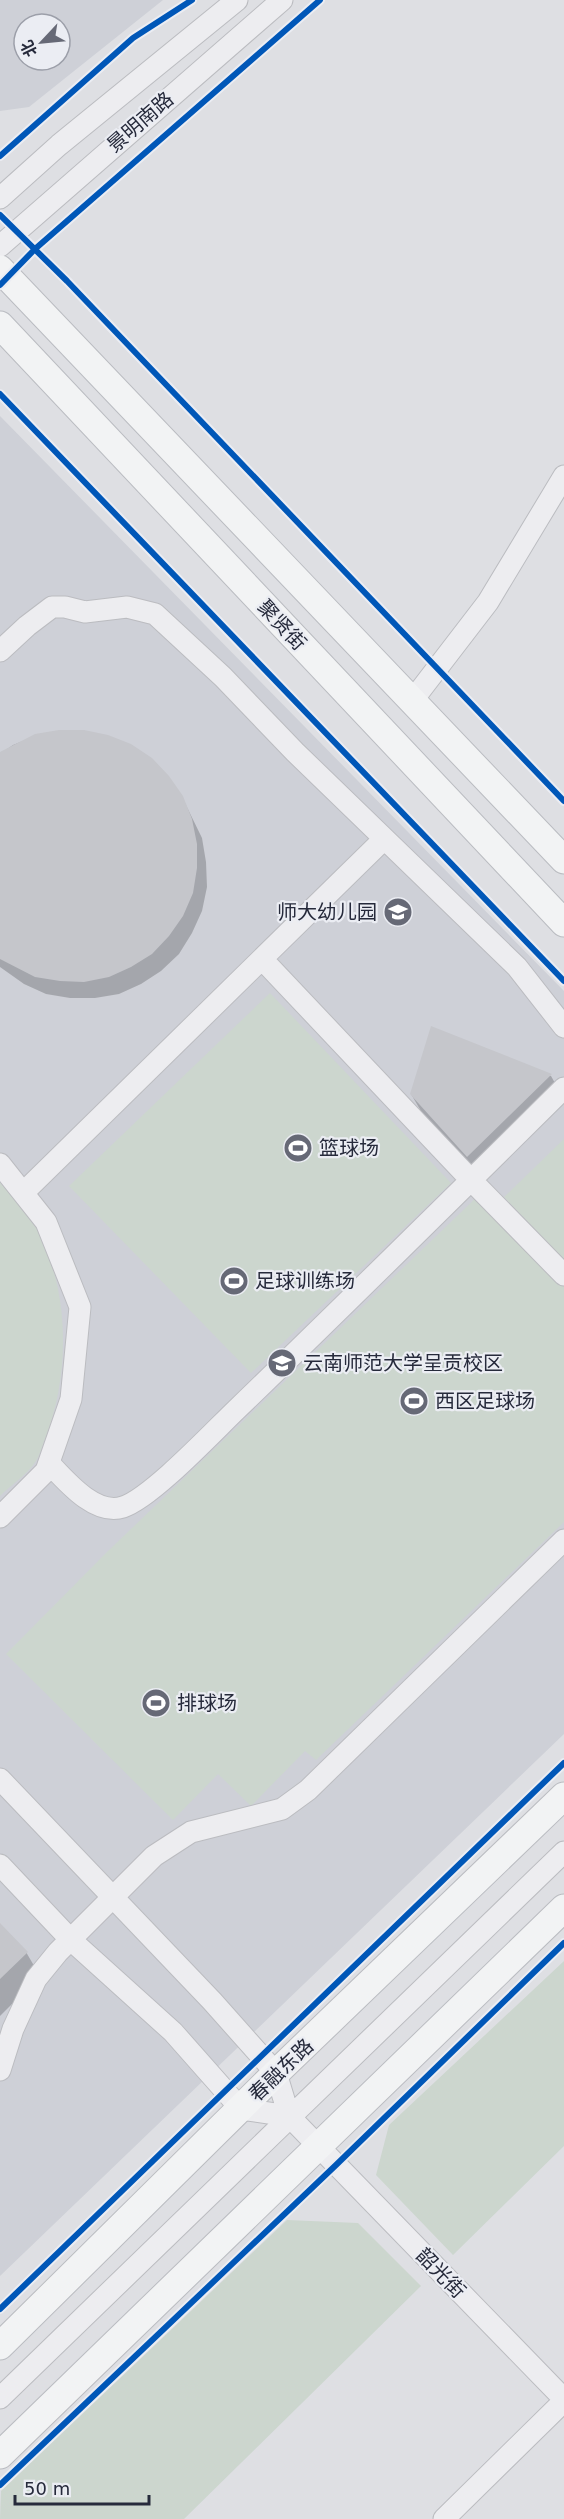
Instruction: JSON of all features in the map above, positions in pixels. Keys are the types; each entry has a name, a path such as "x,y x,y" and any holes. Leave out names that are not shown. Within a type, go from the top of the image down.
{"main road":[{"path":"0,269 564,860"},
{"name":"聚贤街","path":"0,325 564,923"},
{"name":"春融东路","path":"0,2346 276,2073 564,1796"},
{"path":"0,2455 564,1908"}],"street":[{"name":"景明南路","path":"0,198 59,145 237,0"},
{"name":"景明南路","path":"0,246 282,0"},
{"path":"412,701 488,602 564,476"},
{"path":"0,651 41,614 52,608 65,607 85,612 127,607 155,614 223,677 516,968 564,1027"},
{"path":"23,1193 384,839"},
{"path":"262,959 564,1275"},
{"path":"49,1463 79,1494 110,1509 138,1501 252,1394 564,1088"},
{"path":"0,1164 46,1222 80,1307 71,1399 46,1471 0,1517"},
{"path":"0,2070 13,2029 36,1979 154,1856 191,1832 282,1809 308,1790 564,1540"},
{"path":"0,1779 213,2001 276,2073 289,2116"},
{"path":"0,2398 564,1852"},
{"path":"0,1865 71,1940 173,2032 241,2109 289,2116"},
{"name":"韶光街","path":"289,2116 564,2400"},
{"path":"444,2519 564,2400"}],"shaded area":[{"path":"0,0 163,0 29,107 0,111"},
{"name":"云南师范大学呈贡校区","path":"0,416 564,991 564,1734 0,2276"},
{"name":"篮球场","path":"270,993 451,1183 251,1373 69,1186"},
{"path":"564,1139 564,1260 504,1197"},
{"path":"0,1182 31,1219 47,1250 55,1276 63,1331 59,1387 40,1453 29,1470 0,1496"},
{"name":"西区足球场","path":"481,1193 564,1280 564,1522 316,1760 305,1751 251,1806 218,1774 173,1820 6,1654 106,1553"},
{"path":"564,1961 564,2146 453,2255 376,2175 389,2125"},
{"path":"287,2220 358,2223 421,2286 184,2519 0,2519 1,2491"}],"building":[{"path":"59,730 84,730 108,735 131,744 152,758 183,796 192,819 197,844 197,868 193,893 183,916 169,936 152,954 131,967 109,977 84,982 35,977 0,959 0,752 35,734"},
{"path":"431,1026 552,1074 467,1157 410,1094"},
{"path":"0,1923 28,1952 0,1979"}],"cycle path":[{"path":"0,156 133,38 192,0"},
{"path":"0,285 35,249 320,0"},
{"path":"0,215 67,281 564,801"},
{"path":"0,394 564,981"},
{"path":"0,2309 564,1763"},
{"path":"0,2485 336,2165 564,1943"}],"place":[{"name":"师大幼儿园","path":"398,912"},
{"name":"篮球场","path":"298,1148"},
{"name":"足球训练场","path":"234,1281"},
{"name":"云南师范大学呈贡校区","path":"282,1363"},
{"name":"西区足球场","path":"414,1401"},
{"name":"排球场","path":"156,1703"}]}
